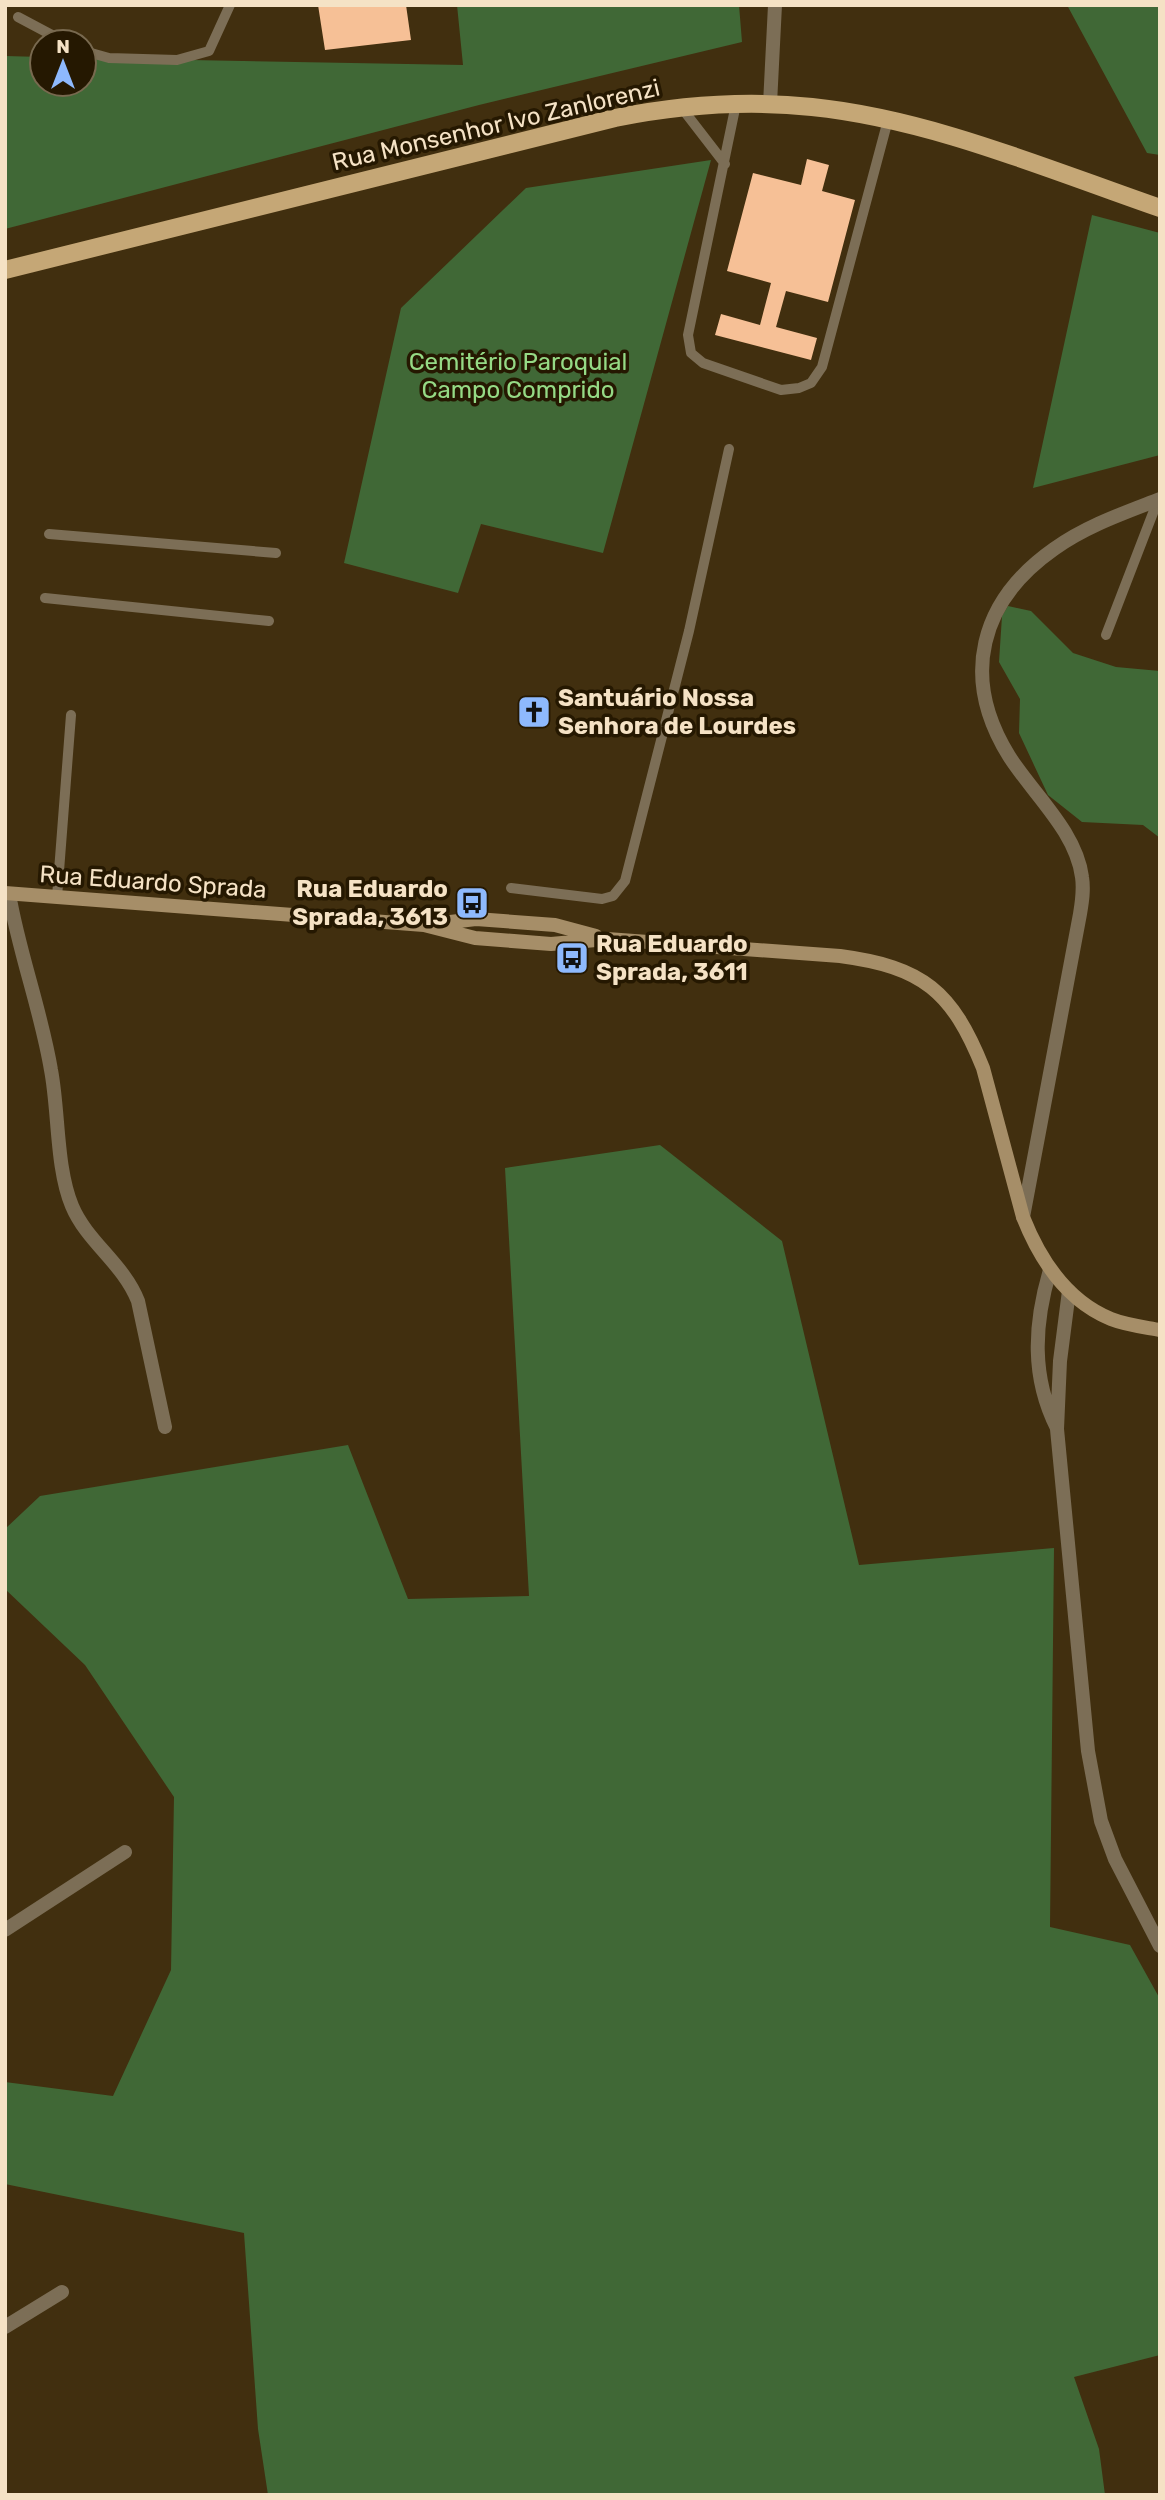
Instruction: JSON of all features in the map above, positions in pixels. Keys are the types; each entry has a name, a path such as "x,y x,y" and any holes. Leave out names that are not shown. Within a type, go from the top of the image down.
{"main road":[{"name":"Rua Monsenhor Ivo Zanlorenzi","path":"5,270 615,118 681,107 736,104 813,107 888,120 962,140 1160,208"},
{"name":"Rua Eduardo Sprada","path":"7,894 424,925 475,938 551,944 607,939 851,958 898,968 923,981 945,1000 963,1023 983,1068 1023,1217 1032,1240 1050,1270 1069,1291 1090,1308 1111,1319 1160,1330"}],"street":[{"path":"771,104 775,5"},
{"path":"1023,1217 1080,914 1082,876 1075,853 1063,832 1009,755 993,724 981,675 983,646 989,626 1000,606 1035,564 1081,533 1159,500"},
{"path":"7,894 48,1052 65,1184 73,1208 86,1230 120,1268 132,1286 138,1301 165,1427"},
{"path":"1050,1270 1037,1356 1039,1382 1045,1405 1057,1429"},
{"path":"1069,1291 1060,1361 1057,1429 1093,1786 1101,1821 1115,1859 1160,1946"},
{"path":"5,1930 125,1852"},
{"path":"5,2327 62,2292"}],"lane":[{"path":"98,55 109,58 177,60 209,51 230,5"},
{"path":"18,17 39,28"},
{"path":"736,104 688,335 691,353 703,363 781,390 799,388 811,383 822,367 888,120"},
{"path":"681,107 724,164"},
{"path":"511,888 602,899 613,895 625,881 689,631 729,449"},
{"path":"1106,635 1159,500"},
{"path":"48,534 276,553"},
{"path":"45,598 269,621"},
{"path":"57,897 71,715"}],"green space":[{"path":"457,5 739,5 742,42 479,105 5,229 5,56 28,57 28,98 98,98 98,58 463,65"},
{"path":"1067,5 1160,5 1160,155 1147,153"},
{"name":"Cemitério Paroquial Campo Comprido","path":"711,160 603,553 481,524 458,593 344,563 401,308 526,188"},
{"path":"1092,215 1160,233 1160,455 1033,488"},
{"path":"1008,606 1031,611 1073,653 1116,667 1160,671 1160,838 1143,825 1082,822 1048,795 1019,733 1020,699 999,662 1002,616"},
{"path":"660,1145 782,1241 859,1565 1054,1548 1050,1927 1130,1945 1160,1999 1160,2355 1074,2377 1099,2449 1105,2495 268,2495 258,2429 244,2233 5,2184 5,2082 113,2096 171,1970 174,1797 85,1665 5,1589 5,1529 40,1496 348,1445 408,1599 529,1596 505,1168"}],"building":[{"path":"318,5 406,5 411,40 325,50"},
{"path":"807,159 829,165 822,191 855,200 828,302 786,291 776,327 817,338 811,360 715,335 721,314 760,325 771,283 727,271 753,173 801,185"}],"place":[{"name":"Santuário Nossa Senhora de Lourdes","path":"534,712"},
{"name":"Rua Eduardo Sprada, 3613","path":"472,903"},
{"name":"Rua Eduardo Sprada, 3611","path":"572,958"}]}
